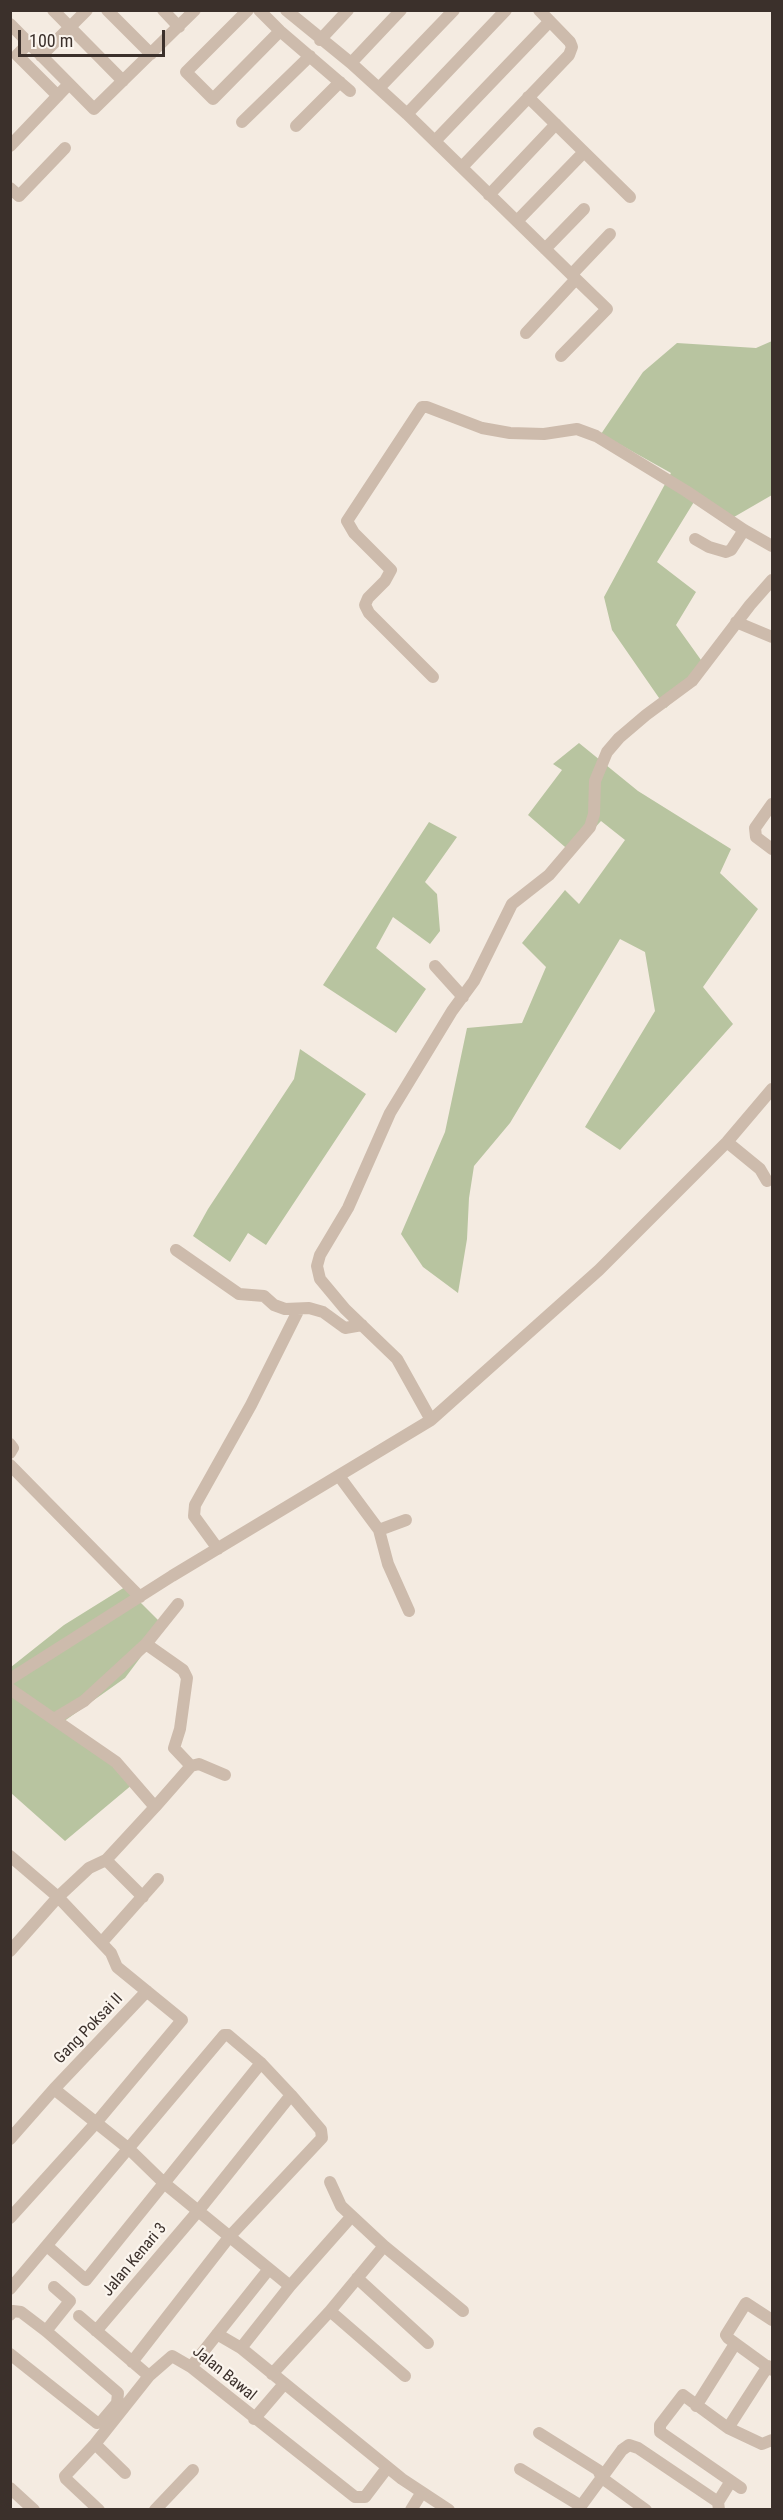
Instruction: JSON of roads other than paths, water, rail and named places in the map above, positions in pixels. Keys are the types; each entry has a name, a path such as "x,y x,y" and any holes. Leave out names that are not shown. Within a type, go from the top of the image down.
{"street":[{"path":"53,10 123,81"},
{"path":"41,56 87,10"},
{"path":"108,10 151,54"},
{"path":"163,10 179,27"},
{"path":"10,24 94,109 195,10"},
{"path":"248,10 186,72 213,99 280,31"},
{"path":"259,10 350,91"},
{"path":"320,40 348,10"},
{"path":"351,63 401,10"},
{"path":"379,88 454,10"},
{"path":"407,114 506,10"},
{"path":"462,167 568,55 572,47 540,10"},
{"path":"290,12 407,114 607,309 561,356"},
{"path":"435,141 550,21"},
{"path":"29,43 17,55 58,96"},
{"path":"242,122 310,56"},
{"path":"296,126 340,82"},
{"path":"10,146 69,84"},
{"path":"528,97 630,197"},
{"path":"489,195 556,124"},
{"path":"10,188 19,196 65,148"},
{"path":"518,220 584,152"},
{"path":"545,249 584,209"},
{"path":"526,333 610,234"},
{"path":"434,677 369,613 365,605 368,598 386,581 391,570 349,527 347,521 422,407 482,428 510,433 535,434 577,429 596,436 772,546"},
{"path":"695,538 709,547 726,552 731,550 744,530"},
{"path":"431,1420 397,1359 345,1309 320,1279 317,1266 320,1255 348,1208 390,1113 427,1050 485,961 512,904 549,875 590,827 594,814 594,781 607,752 619,738 646,715 688,685 736,622 772,580"},
{"path":"736,622 772,637"},
{"path":"772,804 755,828 756,837 772,849"},
{"path":"435,966 463,997"},
{"path":"10,1679 431,1420 599,1270 727,1142 772,1089"},
{"path":"727,1142 760,1169 767,1181"},
{"path":"176,1250 240,1294 259,1294 278,1307 309,1308 323,1312 345,1328 362,1325"},
{"path":"218,1549 194,1516 195,1505 251,1405 299,1309"},
{"path":"10,1444 13,1448 10,1453"},
{"path":"10,1465 140,1597"},
{"path":"339,1476 379,1530 388,1564 409,1611"},
{"path":"379,1530 406,1520"},
{"path":"54,1719 91,1696 146,1644 178,1604"},
{"path":"146,1644 183,1670 187,1678 180,1729 174,1748 191,1766"},
{"path":"10,1689 116,1762 155,1807"},
{"path":"10,1951 58,1897 89,1868 106,1860 191,1766 199,1764 225,1775"},
{"path":"10,1856 58,1897 102,1942 111,1953 117,1966 182,2018 182,2022 95,2124 10,2218"},
{"path":"106,1860 143,1897"},
{"path":"102,1942 158,1879"},
{"name":"Gang Poksai II","path":"10,2139 147,1991"},
{"path":"12,2285 224,2035 261,2063 291,2095 321,2130 322,2140 230,2236 132,2362"},
{"path":"47,2246 86,2280 261,2063"},
{"path":"54,2089 129,2149 164,2183 290,2286"},
{"name":"Jalan Kenari 3","path":"96,2331 291,2095"},
{"path":"330,2182 336,2199 351,2217 463,2311"},
{"path":"241,2348 290,2286 351,2217"},
{"path":"272,2374 330,2311 384,2246"},
{"path":"191,2367 269,2269"},
{"path":"357,2278 428,2343"},
{"path":"46,2331 70,2301 54,2287"},
{"path":"728,2428 770,2368 735,2344 726,2335 745,2303 772,2320"},
{"path":"330,2311 405,2376"},
{"path":"10,2315 13,2312 21,2312 46,2331 118,2393 117,2403 101,2422 97,2423 10,2354"},
{"path":"79,2316 149,2376"},
{"path":"217,2334 241,2348 387,2468 449,2510"},
{"path":"696,2406 735,2344"},
{"name":"Jalan Bawal","path":"99,2510 65,2476 95,2444 149,2376 172,2356 191,2367 346,2491 360,2499 365,2497 387,2468"},
{"path":"254,2419 284,2384"},
{"path":"520,2469 580,2508 622,2450 633,2445 719,2506 736,2484 660,2432 660,2425 682,2395 728,2428 762,2444 772,2440"},
{"path":"539,2433 598,2470 602,2478 646,2510"},
{"path":"95,2444 124,2473"},
{"path":"160,2508 194,2470"},
{"path":"10,2488 34,2510"},
{"path":"411,2510 422,2492"}]}
